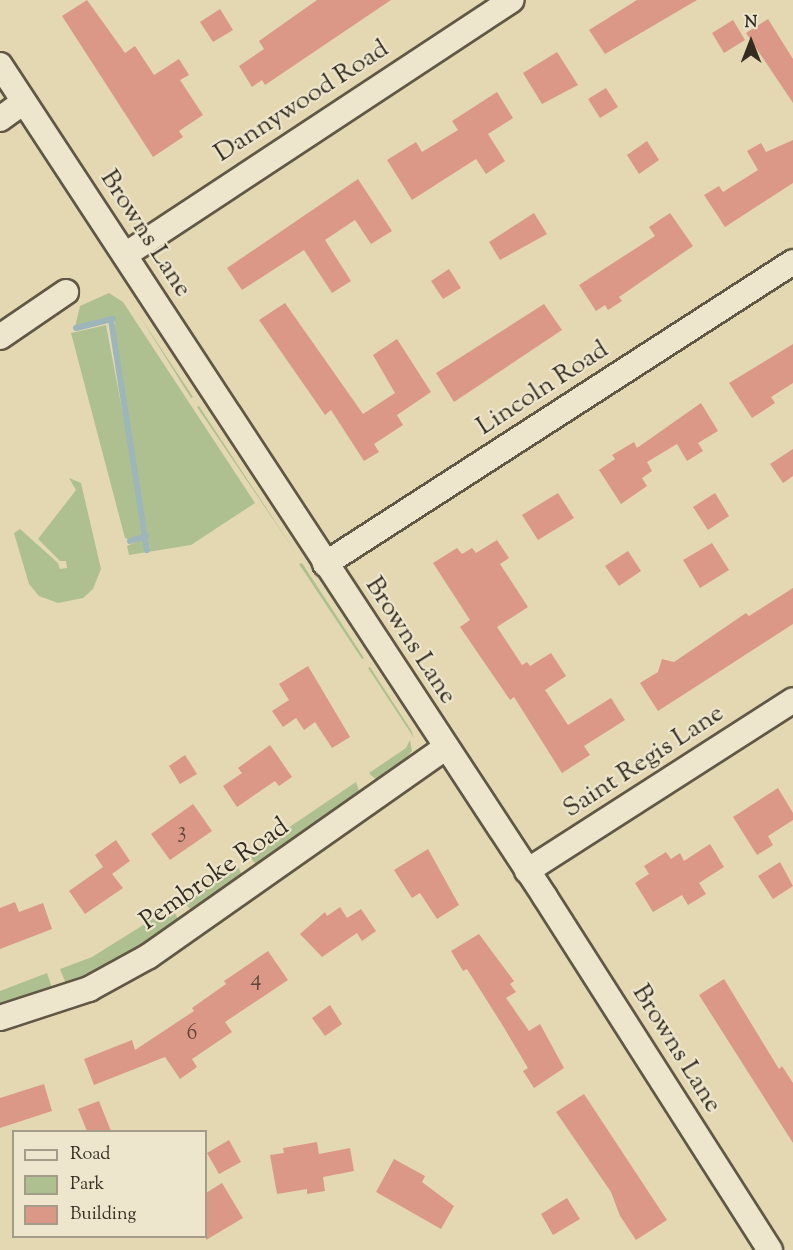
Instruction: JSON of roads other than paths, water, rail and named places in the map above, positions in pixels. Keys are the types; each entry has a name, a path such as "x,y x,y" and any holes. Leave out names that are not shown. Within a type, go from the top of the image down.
{"street":[{"name":"Dannywood Road","path":"125,255 512,0"},
{"name":"Browns Lane","path":"0,65 527,871 770,1250"},
{"path":"0,119 23,102"},
{"name":"Lincoln Road","path":"325,564 793,262"},
{"path":"0,337 66,292"},
{"name":"Saint Regis Lane","path":"527,871 793,700"},
{"name":"Pembroke Road","path":"0,1018 89,989 141,961 446,747"}],"waterway":[{"path":"76,328 113,319"},
{"path":"111,320 147,550"},
{"path":"130,541 146,536"}]}
